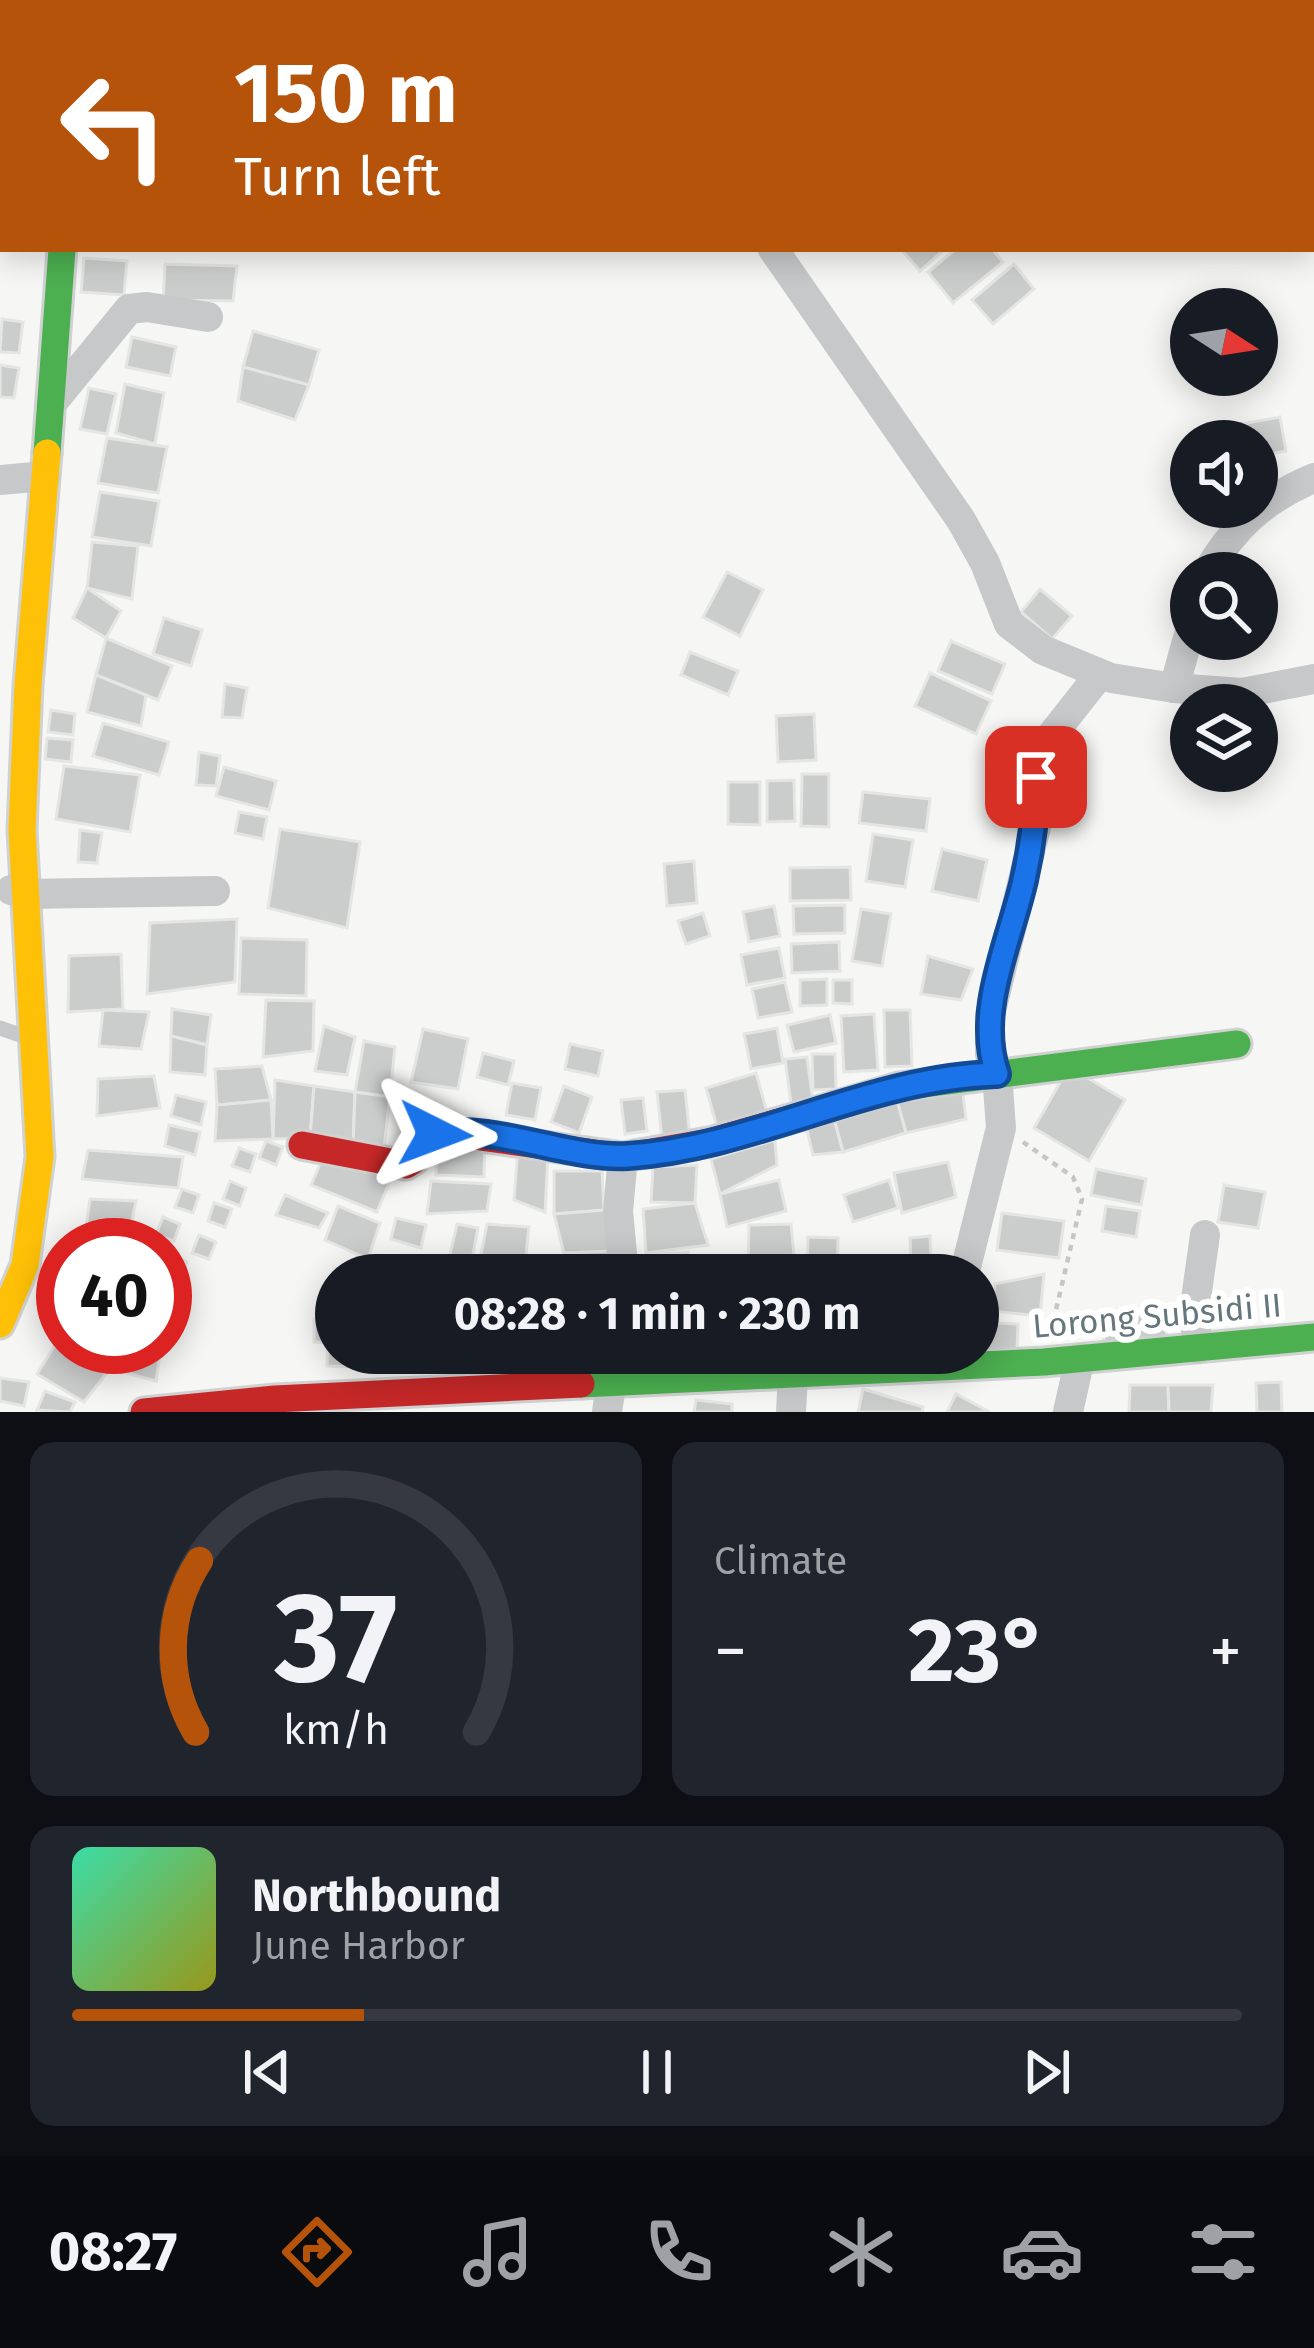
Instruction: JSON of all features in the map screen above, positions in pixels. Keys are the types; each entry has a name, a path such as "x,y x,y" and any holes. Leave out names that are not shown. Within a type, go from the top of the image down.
{"main road":[{"path":"0,1324 24,1270 39,1194 35,1040 16,906 28,667 62,252"},
{"path":"302,1144 406,1165 427,1138 445,1132 623,1157 709,1142 899,1087 1237,1044"},
{"name":"Lorong Subsidi II","path":"999,1361 1044,1362 1314,1337"},
{"name":"Lorong Subsidi II","path":"144,1412 275,1399 608,1398 803,1374"}],"street":[{"path":"775,252 961,520 986,562 1009,625 1043,650 1100,674 1170,688"},
{"path":"52,402 129,310 147,307 208,317"},
{"path":"0,480 45,476"},
{"path":"1220,552 1234,530 1259,509 1314,478"},
{"path":"969,1254 1001,1128 997,1074 990,1054 990,1016 1036,827 1040,761 1044,745 1100,674"},
{"path":"1278,686 1314,679"},
{"path":"16,906 215,891"},
{"path":"622,1254 618,1211 623,1157"},
{"path":"1197,1349 1196,1289 1205,1234"},
{"path":"1068,1412 1080,1358"},
{"path":"791,1412 793,1375"}],"lane":[{"path":"0,1028 35,1040"}],"path":[{"path":"1001,1128 1073,1177 1082,1198 1044,1362"}],"building":[{"path":"904,252 942,252 920,271"},
{"path":"952,252 995,252 1003,262 953,303 928,272"},
{"path":"84,258 127,261 124,295 81,292"},
{"path":"165,264 237,266 233,301 163,300"},
{"path":"1014,264 1034,289 993,324 972,300"},
{"path":"2,319 23,322 19,353 0,352"},
{"path":"253,331 319,350 309,385 243,367"},
{"path":"132,337 176,347 170,376 126,367"},
{"path":"0,365 19,368 14,398 0,397"},
{"path":"243,367 309,385 295,420 238,401"},
{"path":"125,384 164,393 155,444 116,433"},
{"path":"89,388 116,394 107,434 80,429"},
{"path":"1280,417 1286,451 1278,453 1278,420 1264,420"},
{"path":"107,438 167,447 158,493 98,483"},
{"path":"100,492 159,501 151,546 92,537"},
{"path":"92,542 138,546 132,599 87,588"},
{"path":"727,572 763,590 740,636 703,617"},
{"path":"87,588 121,611 106,638 73,618"},
{"path":"1040,589 1072,616 1052,639 1021,612"},
{"path":"164,618 202,630 191,666 153,654"},
{"path":"106,638 172,666 158,700 96,675"},
{"path":"951,641 1005,664 992,694 938,671"},
{"path":"690,652 738,671 728,695 681,675"},
{"path":"930,673 991,701 976,734 915,706"},
{"path":"96,675 146,695 141,726 87,712"},
{"path":"225,684 247,688 242,718 222,717"},
{"path":"51,710 75,714 73,735 48,732"},
{"path":"814,714 816,760 778,762 776,716"},
{"path":"103,723 169,742 159,775 93,756"},
{"path":"47,738 73,740 71,762 45,759"},
{"path":"199,752 220,756 216,786 196,785"},
{"path":"64,766 140,775 130,832 56,819"},
{"path":"224,767 276,781 269,810 216,796"},
{"path":"802,774 829,774 829,827 801,826"},
{"path":"794,780 795,821 767,822 767,781"},
{"path":"728,782 760,782 760,825 728,824"},
{"path":"863,792 930,799 926,831 859,823"},
{"path":"239,812 267,817 263,839 235,833"},
{"path":"280,829 360,842 347,928 268,908"},
{"path":"80,830 102,833 97,863 78,862"},
{"path":"873,834 913,840 905,887 866,881"},
{"path":"942,849 987,860 978,901 932,891"},
{"path":"694,861 697,903 667,906 664,864"},
{"path":"850,867 851,900 790,901 790,868"},
{"path":"845,905 845,933 794,934 793,906"},
{"path":"774,906 780,936 749,942 743,912"},
{"path":"861,909 891,914 882,966 852,961"},
{"path":"703,913 710,936 686,944 678,921"},
{"path":"237,919 235,982 147,994 150,923"},
{"path":"241,938 307,940 306,996 239,994"},
{"path":"839,942 840,971 792,973 791,944"},
{"path":"779,948 785,978 747,985 741,955"},
{"path":"121,954 123,1009 68,1012 69,956"},
{"path":"928,956 973,969 961,1000 921,994"},
{"path":"827,979 827,1005 800,1006 800,980"},
{"path":"833,980 852,980 852,1004 833,1003"},
{"path":"785,982 792,1012 758,1018 752,989"},
{"path":"266,1000 314,1001 313,1051 263,1057"},
{"path":"172,1009 211,1015 207,1045 171,1036"},
{"path":"103,1010 149,1012 141,1049 99,1046"},
{"path":"884,1010 910,1010 912,1066 885,1067"},
{"path":"874,1014 878,1070 844,1072 841,1016"},
{"path":"830,1015 836,1043 794,1052 787,1025"},
{"path":"324,1026 355,1037 347,1075 315,1071"},
{"path":"777,1028 783,1063 751,1069 744,1034"},
{"path":"423,1029 468,1039 458,1089 411,1082"},
{"path":"171,1036 207,1045 205,1075 170,1072"},
{"path":"364,1041 395,1047 390,1097 355,1092"},
{"path":"570,1044 603,1051 598,1076 565,1069"},
{"path":"483,1053 514,1061 508,1085 477,1077"},
{"path":"812,1054 835,1054 836,1089 813,1090"},
{"path":"807,1057 813,1101 791,1104 785,1059"},
{"path":"262,1066 271,1100 217,1105 215,1069"},
{"path":"1069,1067 1125,1100 1089,1161 1034,1128"},
{"path":"756,1073 767,1112 717,1127 706,1088"},
{"path":"154,1076 160,1108 97,1116 98,1079"},
{"path":"275,1080 314,1086 310,1138 273,1139"},
{"path":"512,1083 541,1088 535,1120 506,1115"},
{"path":"962,1085 966,1119 906,1133 896,1097"},
{"path":"314,1086 355,1092 353,1146 310,1138"},
{"path":"564,1086 592,1097 579,1133 551,1122"},
{"path":"685,1090 690,1137 662,1140 657,1092"},
{"path":"355,1092 390,1097 383,1156 353,1146"},
{"path":"176,1095 206,1102 201,1125 171,1116"},
{"path":"896,1097 906,1133 843,1152 834,1119"},
{"path":"643,1098 647,1131 625,1134 621,1100"},
{"path":"271,1100 273,1139 215,1141 217,1105"},
{"path":"834,1119 843,1152 813,1155 806,1126"},
{"path":"169,1125 200,1132 195,1155 165,1146"},
{"path":"775,1140 777,1165 720,1194 711,1159"},
{"path":"266,1141 283,1147 276,1165 259,1158"},
{"path":"485,1144 484,1177 436,1175 437,1145"},
{"path":"239,1148 256,1154 250,1172 232,1166"},
{"path":"518,1148 548,1155 545,1212 514,1200"},
{"path":"88,1150 183,1157 178,1188 82,1179"},
{"path":"324,1155 391,1178 377,1212 311,1185"},
{"path":"948,1162 956,1197 902,1213 894,1173"},
{"path":"697,1165 695,1203 651,1202 653,1167"},
{"path":"1096,1169 1146,1179 1141,1205 1091,1195"},
{"path":"554,1171 602,1171 604,1210 554,1214"},
{"path":"779,1180 786,1211 727,1227 720,1194"},
{"path":"889,1180 898,1208 853,1222 844,1195"},
{"path":"230,1181 246,1188 240,1206 223,1199"},
{"path":"431,1181 491,1184 487,1211 427,1214"},
{"path":"1224,1185 1265,1192 1258,1228 1218,1222"},
{"path":"182,1189 199,1195 193,1213 175,1207"},
{"path":"285,1195 328,1213 319,1228 276,1215"},
{"path":"90,1199 136,1201 132,1218 87,1218"},
{"path":"214,1203 232,1209 225,1227 208,1221"},
{"path":"695,1203 708,1245 646,1253 643,1209"},
{"path":"338,1206 380,1223 370,1254 357,1254 325,1240"},
{"path":"1106,1206 1140,1211 1136,1237 1102,1231"},
{"path":"604,1210 612,1251 564,1253 554,1214"},
{"path":"1002,1213 1064,1221 1059,1258 997,1250"},
{"path":"396,1218 426,1225 421,1248 391,1239"},
{"path":"457,1224 478,1228 473,1254 450,1254"},
{"path":"487,1224 529,1227 526,1254 481,1254"},
{"path":"791,1224 794,1254 748,1254 749,1225"},
{"path":"199,1235 216,1242 209,1259 192,1253"},
{"path":"930,1236 931,1254 911,1254 910,1238"},
{"path":"808,1237 838,1238 838,1254 808,1254"},
{"path":"612,1251 612,1254 564,1254"},
{"path":"1044,1274 1040,1316 999,1312 999,1283"},
{"path":"1161,1304 1168,1341 1104,1344 1101,1312"},
{"path":"999,1323 1018,1324 1017,1351 999,1350"},
{"path":"37,1374 106,1374 84,1402"},
{"path":"130,1374 157,1374 156,1381"},
{"path":"0,1378 29,1382 24,1406 0,1401"},
{"path":"1281,1382 1282,1412 1257,1412 1256,1383"},
{"path":"1130,1385 1168,1385 1169,1412 1129,1412"},
{"path":"1168,1385 1213,1385 1211,1412 1169,1412"},
{"path":"863,1389 923,1407 922,1412 858,1412"},
{"path":"45,1391 75,1402 70,1412 37,1410"},
{"path":"956,1394 990,1412 947,1412"},
{"path":"696,1400 732,1404 732,1412 694,1412"}],"traffic: fast":[{"path":"47,453 62,252"},
{"path":"821,1110 899,1087 1237,1044"},
{"path":"581,1384 1044,1362 1314,1337"}],"traffic: slow":[{"path":"0,1324 25,1265 40,1157 22,830 28,685 47,453"}],"traffic: jam":[{"path":"302,1145 406,1165 414,1160 421,1143 445,1132 623,1157 709,1142 821,1110"},
{"path":"144,1412 275,1399 581,1384"}],"route":[{"path":"435,1134 499,1138 623,1157 709,1142 899,1087 997,1074 990,1054 990,1016 1036,827 1036,777"}]}
